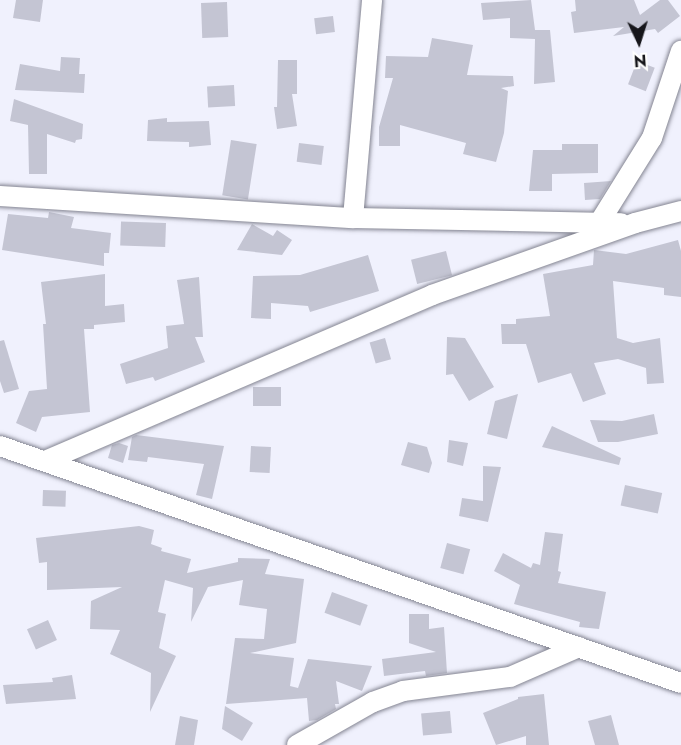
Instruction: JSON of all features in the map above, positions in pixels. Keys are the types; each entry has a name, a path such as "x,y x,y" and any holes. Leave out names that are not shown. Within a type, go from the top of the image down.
{"street":[{"path":"353,218 372,0"},
{"path":"599,223 652,138 681,51"},
{"path":"0,196 353,218 635,223"},
{"path":"45,461 432,295 635,223 681,211"},
{"path":"0,429 3,447 681,683"},
{"path":"297,745 343,717 393,694 438,685 510,677 579,647"}],"building":[{"path":"16,0 43,0 40,22 13,18"},
{"path":"531,0 535,30 550,30 555,82 534,84 535,39 510,38 510,18 483,20 481,3"},
{"path":"575,0 634,0 640,15 660,0 668,0 680,16 658,33 655,29 613,36 624,27 574,33 571,12 576,11"},
{"path":"227,2 228,37 202,38 201,3"},
{"path":"333,16 335,32 316,34 314,18"},
{"path":"432,38 473,45 467,75 513,76 514,86 501,88 508,91 504,133 496,162 463,154 466,143 400,125 400,146 379,146 379,127 393,78 385,78 386,56 428,57"},
{"path":"61,57 80,58 79,74 85,74 84,93 15,90 20,64 60,71"},
{"path":"278,60 297,60 297,94 292,94 297,126 277,129 274,107 277,107"},
{"path":"637,61 655,68 646,91 628,84"},
{"path":"234,85 235,106 208,107 207,86"},
{"path":"14,99 83,124 82,139 76,140 75,143 47,134 47,174 29,174 28,125 10,121"},
{"path":"167,118 167,122 209,121 211,145 189,147 189,142 147,141 148,120"},
{"path":"231,140 257,144 248,199 222,195"},
{"path":"299,143 324,146 321,165 297,162"},
{"path":"562,144 598,144 598,173 552,174 552,191 529,191 533,150 562,150"},
{"path":"611,181 600,199 585,200 584,183"},
{"path":"49,212 74,217 71,228 111,233 109,253 104,253 104,266 2,250 8,214 48,218"},
{"path":"121,221 166,223 165,247 120,245"},
{"path":"252,224 273,236 277,230 292,240 282,255 237,250"},
{"path":"678,240 681,251 681,297 664,295 664,288 613,281 617,338 633,343 660,338 664,383 647,384 646,368 618,359 594,363 606,394 583,402 571,373 538,383 526,344 502,344 501,324 516,324 516,319 550,316 543,274 593,265 594,250 626,254"},
{"path":"446,251 452,275 417,284 411,260"},
{"path":"368,255 379,291 310,312 308,306 271,303 271,319 251,318 253,276 300,275"},
{"path":"105,274 105,306 124,304 125,322 94,325 94,329 84,329 90,412 42,417 36,432 16,423 29,391 47,389 43,324 46,324 41,282"},
{"path":"199,277 203,337 195,337 205,362 155,381 153,377 126,384 120,364 168,348 166,326 184,324 177,280"},
{"path":"447,337 465,338 494,387 469,401 453,374 446,375"},
{"path":"385,338 391,359 376,364 370,342"},
{"path":"4,340 19,389 4,393 0,381 0,341"},
{"path":"253,387 281,387 281,406 253,406"},
{"path":"518,394 507,439 487,434 495,401"},
{"path":"654,414 658,434 618,442 598,442 590,420 622,421"},
{"path":"552,426 621,458 619,465 542,447"},
{"path":"136,435 224,446 212,499 196,495 204,464 148,457 147,462 128,460 132,437"},
{"path":"449,440 468,443 463,466 447,462"},
{"path":"408,442 427,447 432,463 429,473 401,465"},
{"path":"119,443 128,446 123,463 108,458 112,445"},
{"path":"251,446 271,447 270,473 250,472"},
{"path":"483,466 501,467 488,522 459,516 462,498 483,501"},
{"path":"625,485 662,493 658,513 621,506"},
{"path":"43,490 66,491 65,507 42,506"},
{"path":"139,526 154,530 151,544 162,548 161,551 191,559 187,573 238,562 238,558 270,559 265,574 304,579 296,643 250,653 294,658 290,686 298,688 308,659 372,666 362,691 336,681 339,704 335,704 336,709 317,720 309,721 307,698 226,704 235,638 264,639 267,609 239,605 243,580 208,587 191,622 193,588 165,580 158,612 166,614 159,648 176,656 150,712 151,673 110,654 120,630 90,629 91,601 122,587 47,590 47,562 39,563 36,538"},
{"path":"545,532 563,534 558,571 561,572 558,583 606,592 599,629 579,627 580,622 514,604 520,585 494,571 503,553 531,568 533,563 540,565"},
{"path":"447,543 470,549 463,574 440,568"},
{"path":"332,592 368,605 360,626 324,613"},
{"path":"409,614 429,614 429,629 444,627 447,673 426,676 425,671 384,676 382,659 436,652 409,643"},
{"path":"48,620 57,640 36,649 27,629"},
{"path":"72,675 76,699 6,704 3,685 53,682 52,678"},
{"path":"544,694 549,745 526,745 526,736 496,745 483,713 518,699 518,697"},
{"path":"225,706 253,723 242,741 222,729"},
{"path":"450,711 452,733 423,735 421,714"},
{"path":"611,715 619,745 595,745 588,721"},
{"path":"180,716 198,720 194,745 175,745"}]}
